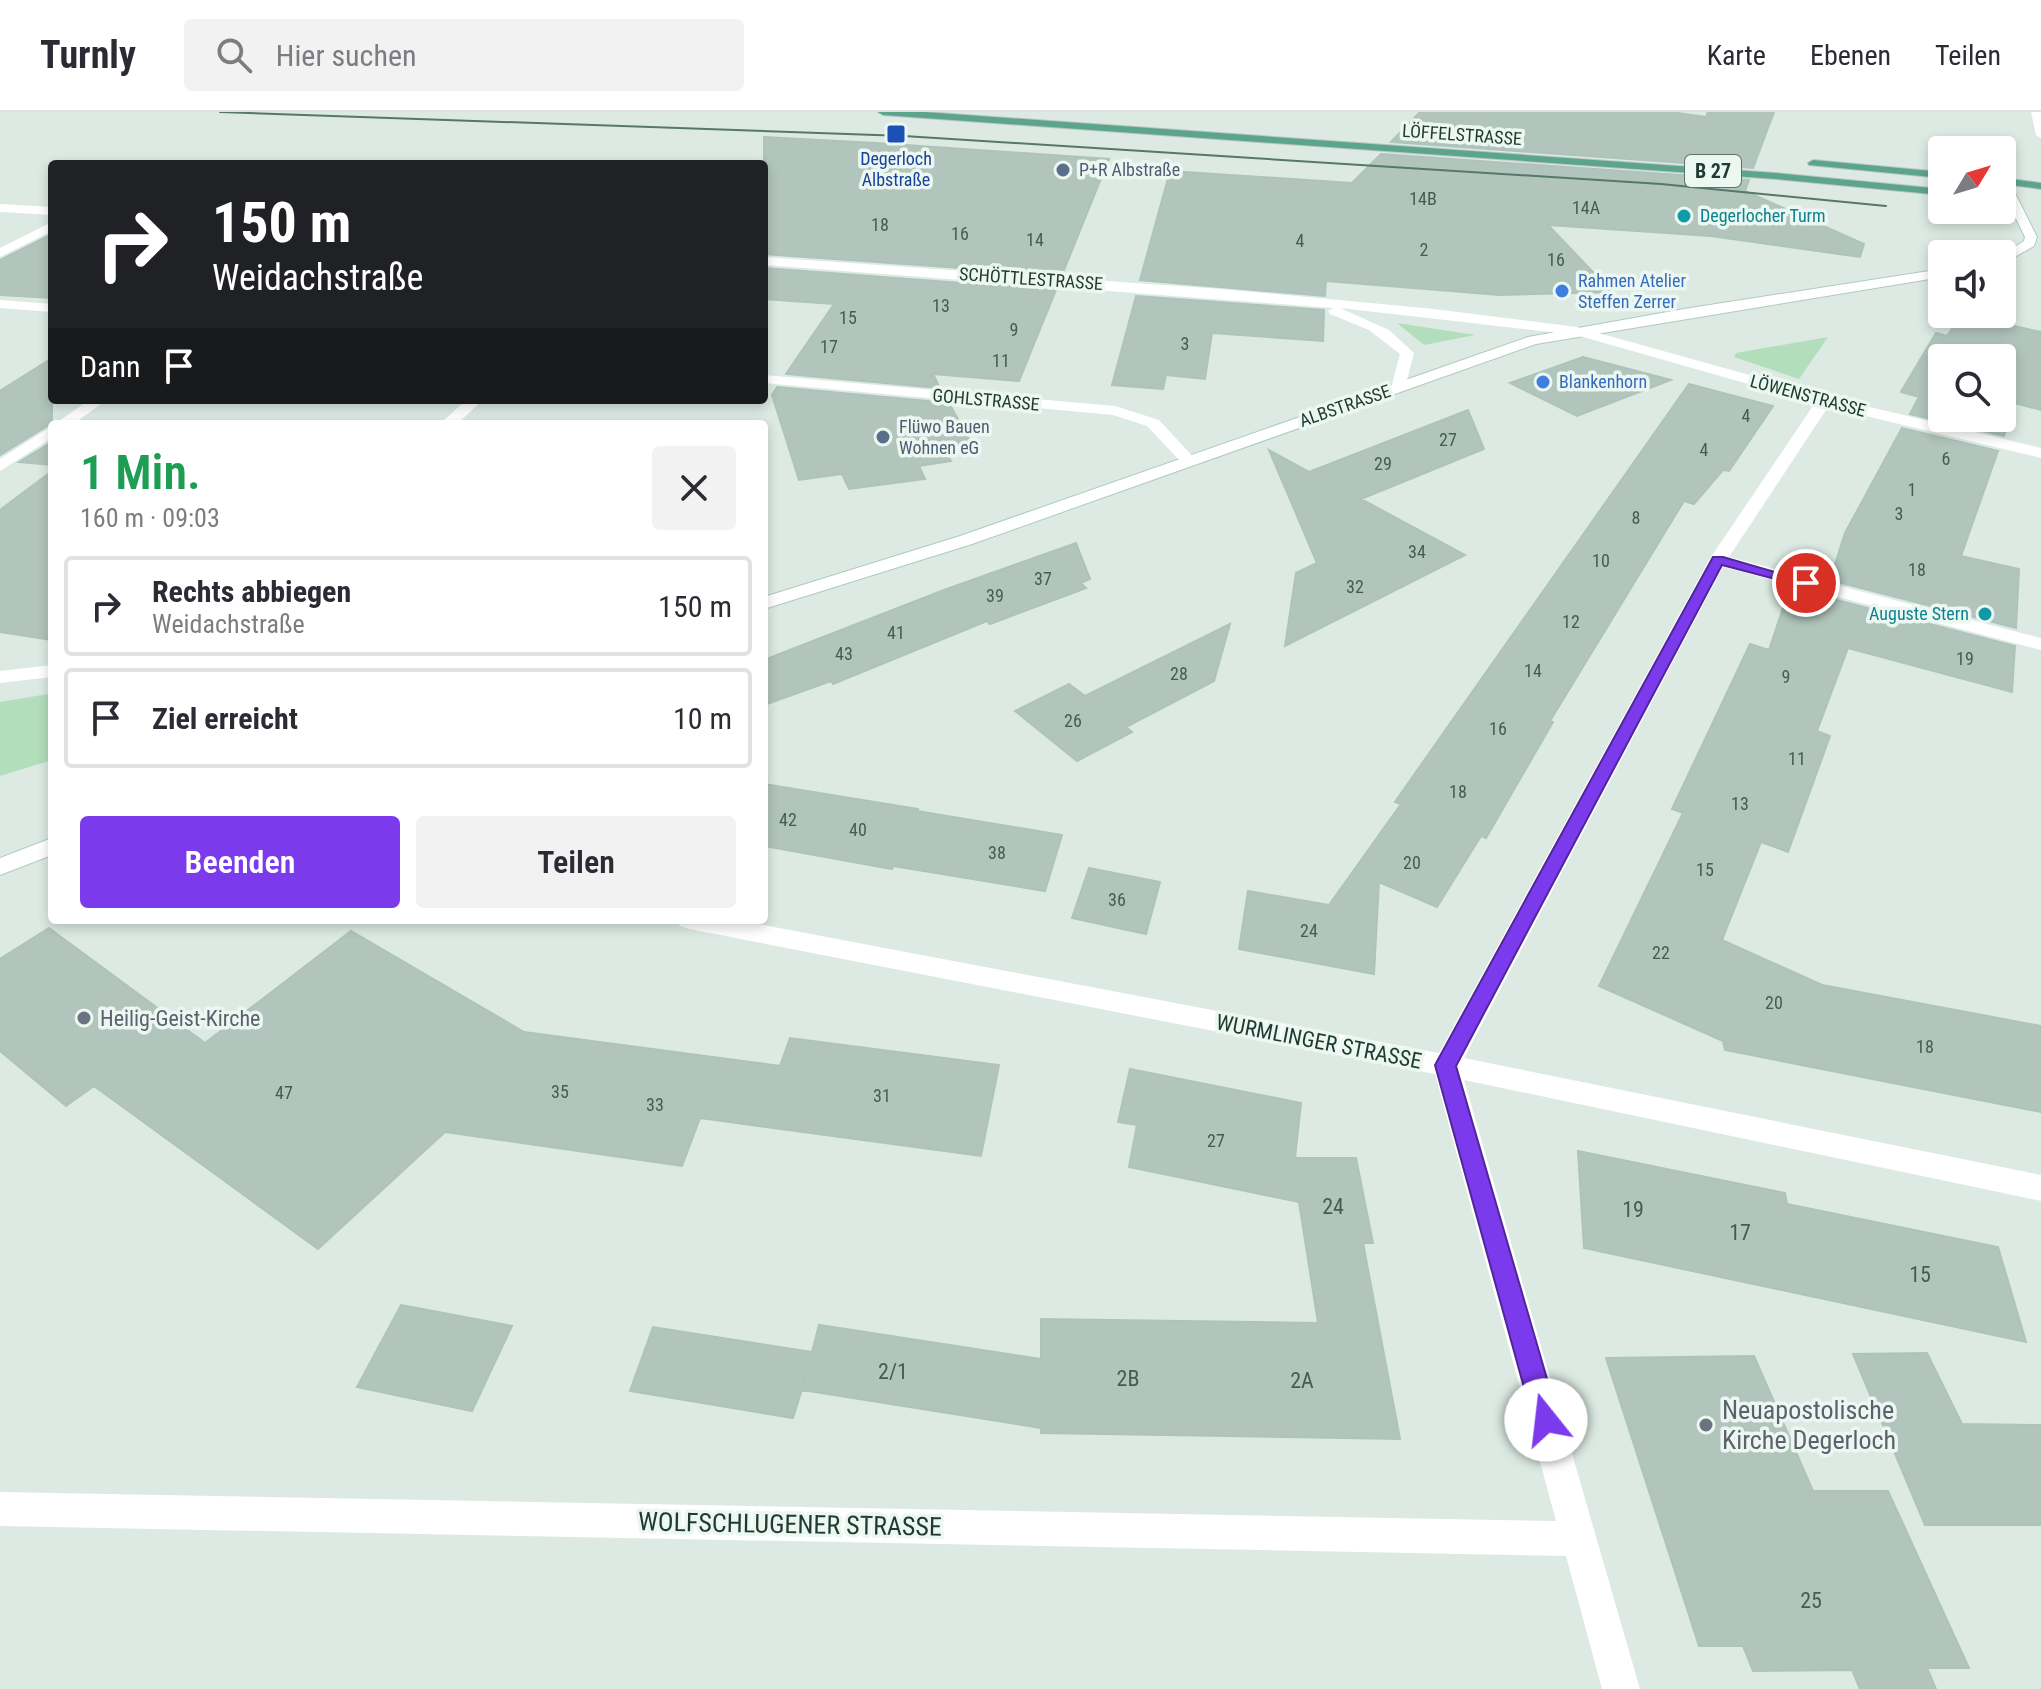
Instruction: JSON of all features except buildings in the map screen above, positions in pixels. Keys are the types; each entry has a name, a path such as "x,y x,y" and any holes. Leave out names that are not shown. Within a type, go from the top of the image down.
{"main road":[{"name":"LÖFFELSTRASSE","path":"883,112 1776,176 1928,191"},
{"path":"1805,162 1928,174"},
{"path":"2016,183 2041,186"},
{"path":"2016,200 2026,201"}],"street":[{"path":"2036,112 2041,135"},
{"path":"0,208 48,211"},
{"path":"2016,212 2029,231 2030,243 2016,252"},
{"path":"0,253 48,228"},
{"name":"SCHÖTTLESTRASSE","path":"768,261 1298,300 1577,331"},
{"name":"ALBSTRASSE","path":"768,602 966,540 1533,340 1928,275"},
{"name":"SCHÖTTLESTRASSE","path":"1298,300 1355,318 1398,341 1407,353 1398,388"},
{"path":"0,304 48,308"},
{"name":"LÖWENSTRASSE","path":"1577,331 1824,401 2041,453"},
{"name":"GOHLSTRASSE","path":"768,379 1115,411 1153,423 1189,461"},
{"path":"1621,1689 1446,1065 1718,560 1824,401"},
{"path":"69,420 93,404"},
{"path":"452,420 470,404"},
{"path":"0,466 48,434"},
{"path":"1718,560 2041,644"},
{"path":"0,677 48,671"},
{"path":"0,867 48,848"},
{"name":"WURMLINGER STRASSE","path":"710,924 1446,1065 2041,1188"},
{"name":"WOLFSCHLUGENER STRASSE","path":"0,1509 1580,1539"}],"green space":[{"path":"1397,323 1475,335 1424,345"},
{"path":"1828,337 1799,379 1734,357 1736,353"},
{"path":"48,694 48,761 0,776 0,702"}],"tram line":[{"path":"220,112 904,136 1661,184 1886,206"}],"place":[{"name":"Degerloch Albstraße","path":"896,134"},
{"name":"P+R Albstraße","path":"1063,170"},
{"name":"Degerlocher Turm","path":"1684,216"},
{"name":"Rahmen Atelier Steffen Zerrer","path":"1562,291"},
{"name":"Blankenhorn","path":"1543,382"},
{"name":"Flüwo Bauen Wohnen eG","path":"883,437"},
{"name":"Auguste Stern","path":"1985,614"},
{"name":"Heilig-Geist-Kirche","path":"84,1018"},
{"name":"Neuapostolische Kirche Degerloch","path":"1706,1425"}],"route":[{"path":"1546,1420 1446,1065 1718,560 1806,583"}]}
